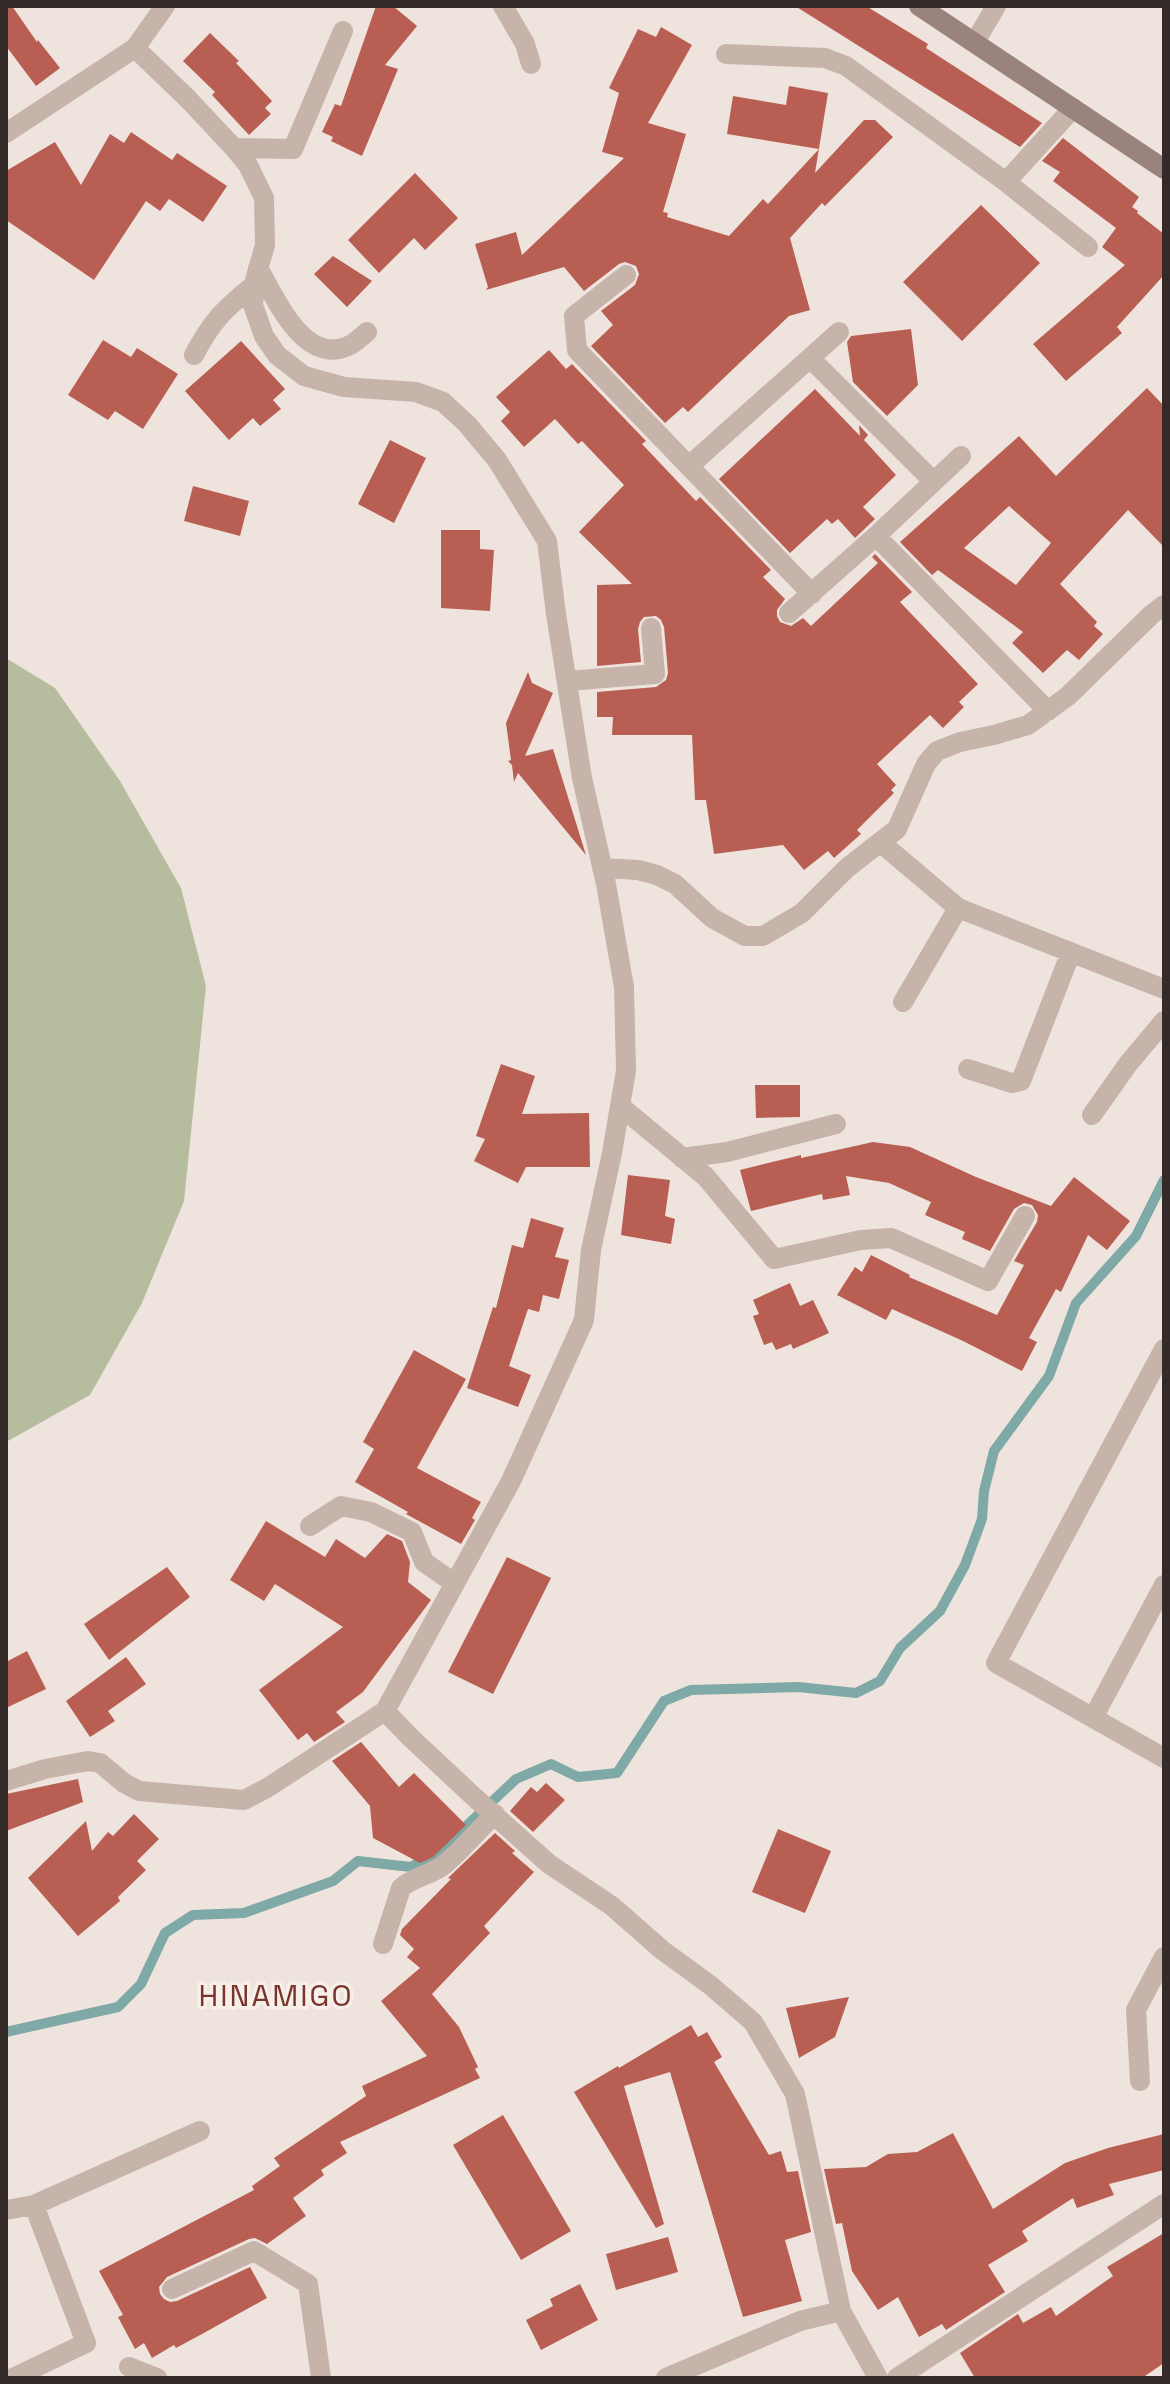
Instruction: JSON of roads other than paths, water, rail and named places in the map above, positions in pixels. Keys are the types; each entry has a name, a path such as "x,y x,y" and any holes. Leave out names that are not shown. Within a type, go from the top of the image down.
{"main road":[{"path":"919,6 1164,169"}],"street":[{"path":"6,133 135,48 165,6"},
{"path":"503,6 525,44 531,64"},
{"path":"975,42 996,6"},
{"path":"234,148 293,149 343,31"},
{"path":"6,1781 45,1769 88,1761 100,1763 139,1791 244,1800 385,1711 511,1481 584,1320 591,1250 626,1071 624,987 582,778 547,541 497,460 467,424 443,402 416,392 344,387 304,376 277,355 264,336 253,305 256,276 265,245 264,198 248,165 234,148 135,48"},
{"path":"726,54 825,58 846,66 1006,182 1088,247"},
{"path":"1006,182 1073,108"},
{"path":"626,275 574,316 577,350 812,594"},
{"path":"256,276 289,323 302,337 318,346 337,350 352,344 367,332"},
{"path":"194,355 209,327 256,276"},
{"path":"689,466 839,332"},
{"path":"811,359 933,481"},
{"path":"789,613 961,456"},
{"path":"876,536 1048,711"},
{"path":"602,868 638,870 657,875 675,884 712,918 745,936 763,936 802,913 847,868 897,829 926,764 937,751 1028,725 1068,696 1164,605"},
{"path":"567,681 655,674 651,628"},
{"path":"880,842 958,908 1164,989"},
{"path":"903,1002 958,908"},
{"path":"968,1069 1012,1083 1021,1081 1071,952"},
{"path":"1092,1115 1128,1064 1164,1021"},
{"path":"620,1106 706,1177 774,1259 861,1240 891,1238 988,1281 1025,1216"},
{"path":"682,1158 727,1152 836,1124"},
{"path":"1164,1349 996,1663 1164,1758"},
{"path":"310,1526 341,1506 371,1512 412,1532 424,1562 454,1583"},
{"path":"1093,1718 1164,1585"},
{"path":"385,1711 549,1864 612,1906 753,2022 795,2094 841,2311 878,2378"},
{"path":"383,1944 401,1888 444,1865 495,1814"},
{"path":"1140,2081 1136,2010 1164,1957"},
{"path":"6,2210 34,2205 200,2131"},
{"path":"897,2378 1164,2204"},
{"path":"26,2375 86,2343 34,2205"},
{"path":"172,2289 254,2251 308,2284 321,2378"},
{"path":"666,2378 800,2321 841,2311"},
{"path":"129,2367 157,2378"}],"waterway":[{"path":"6,2032 118,2007 141,1984 165,1933 193,1915 244,1913 333,1881 358,1861 411,1867 440,1851 516,1779 551,1764 578,1777 617,1773 664,1701 691,1690 798,1687 856,1693 880,1681 900,1648 940,1611 965,1565 982,1519 984,1491 994,1451 1049,1376 1076,1303 1136,1236 1164,1180"}],"district":[{"name":"HINAMIGO","path":"276,1996"}]}
